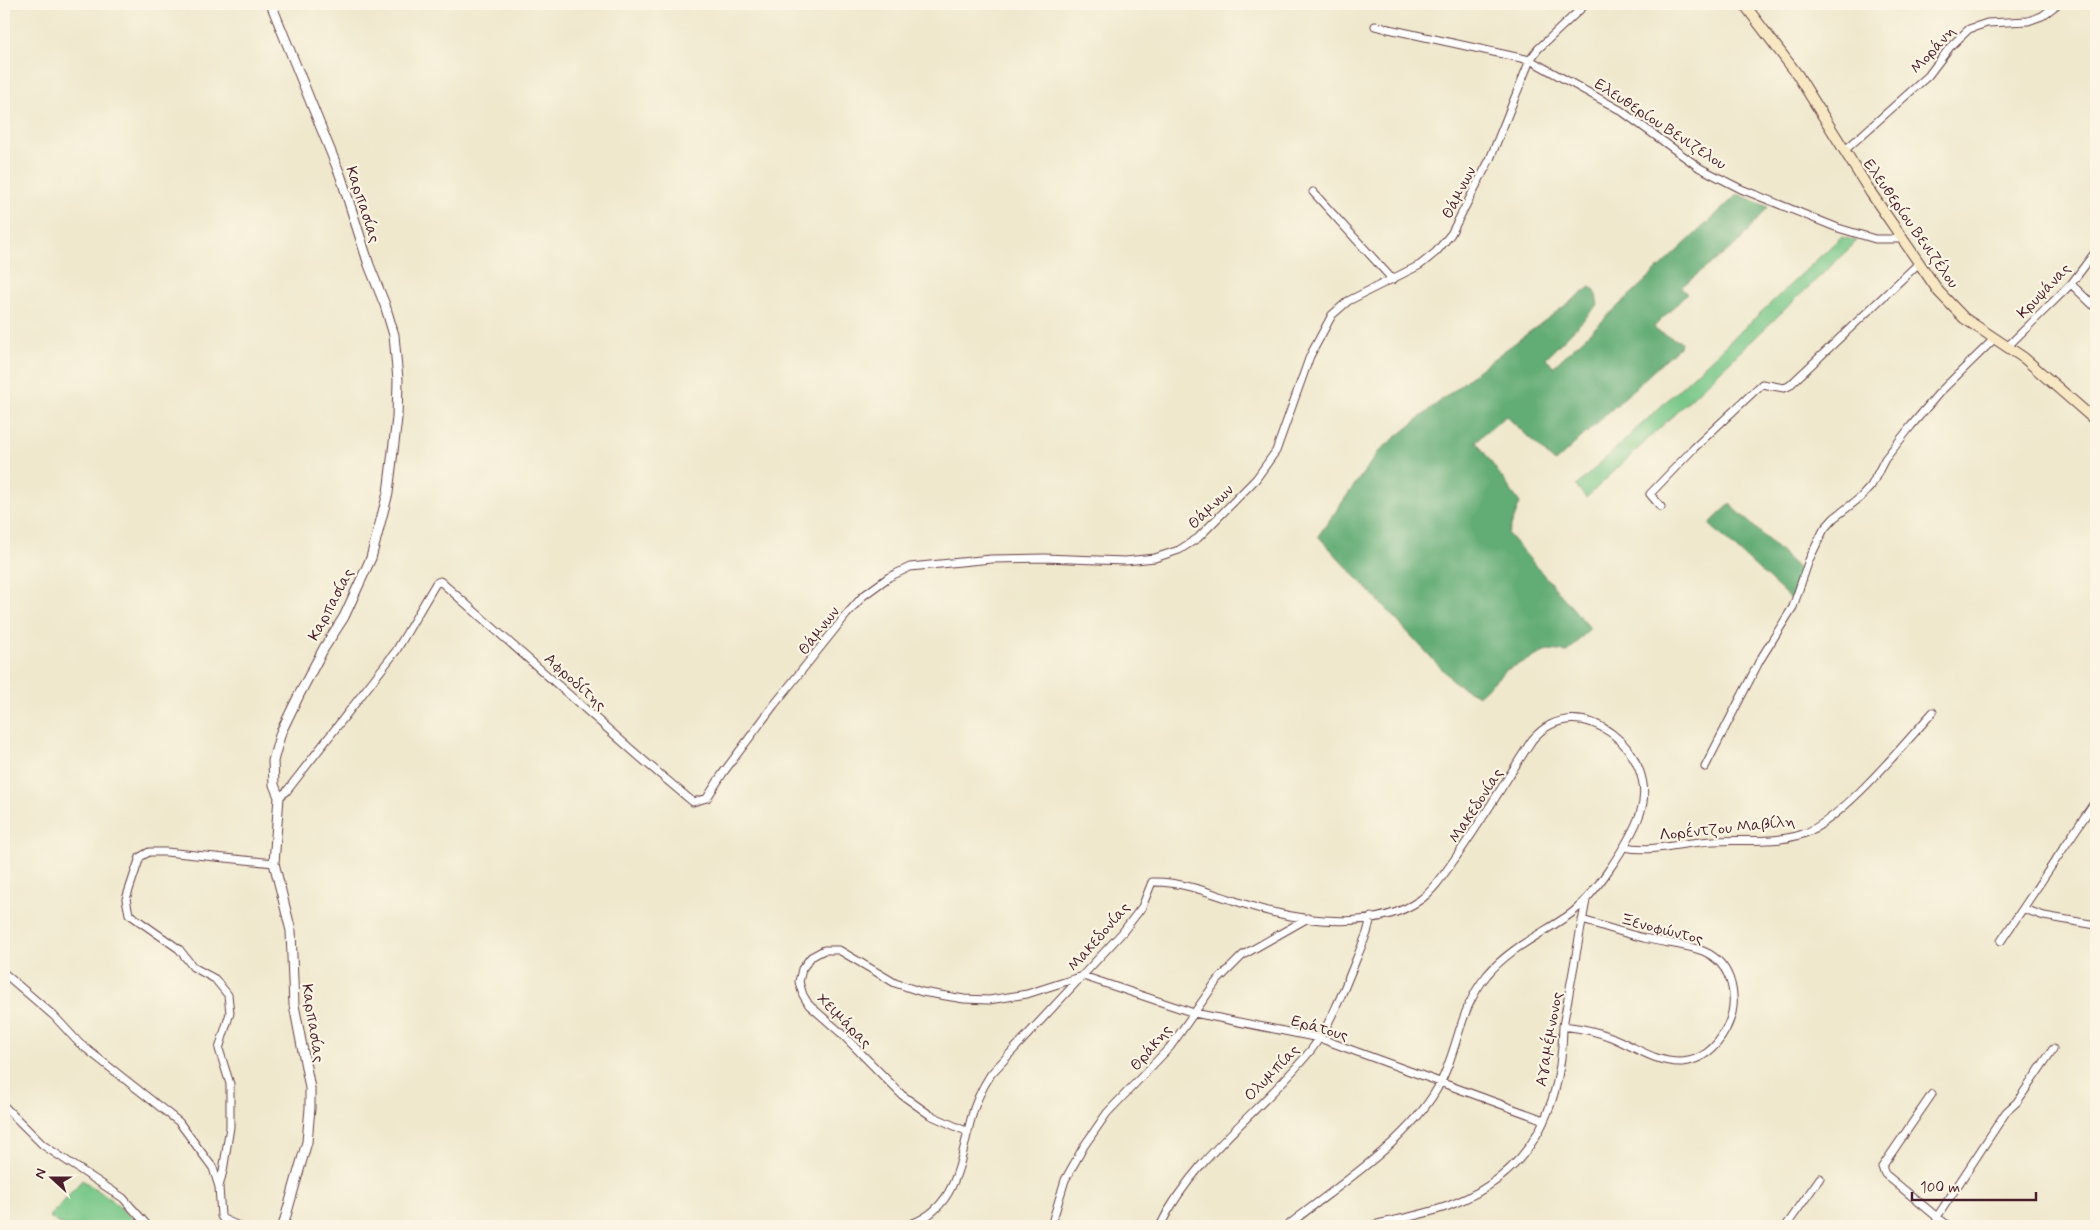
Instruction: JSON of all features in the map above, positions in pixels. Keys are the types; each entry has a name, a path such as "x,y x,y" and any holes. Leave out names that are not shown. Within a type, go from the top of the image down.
{"main road":[{"name":"Ελευθερίου Βενιζέλου","path":"1744,4 1797,74 1844,151 1918,264 1957,312 1978,329 2008,346 2096,421"}],"street":[{"name":"Καρπασίας","path":"271,4 341,177 369,265 385,304 394,335 398,380 392,458 381,527 359,588 344,617 324,648 281,732 274,751 272,772 279,797 274,863 291,931 294,1005 310,1088 306,1142 283,1226"},
{"name":"Θάμνων","path":"693,802 707,798 723,773 774,705 847,614 863,596 889,577 910,567 991,559 1044,558 1125,561 1155,558 1179,550 1198,538 1256,479 1276,451 1310,356 1332,315 1348,301 1393,280 1425,261 1451,234 1495,149 1530,60 1538,49 1586,4"},
{"name":"Μοράνη","path":"1844,151 1928,76 1956,41 1969,30 1987,23 2028,21 2042,16 2058,4"},
{"name":"Ελευθερίου Βενιζελου","path":"1375,26 1530,60 1620,110 1700,168 1741,189 1817,221 1858,235 1875,239 1901,239"},
{"path":"1313,192 1393,280"},
{"name":"Κρυψάνας","path":"2008,346 2072,284 2096,251"},
{"path":"1660,507 1650,494 1700,442 1762,384 1784,388 1789,386 1918,264"},
{"path":"2072,284 2096,308"},
{"path":"1706,767 1760,660 1793,607 1809,560 1824,530 1834,518 1862,497 1871,486 1885,458 1911,426 1940,392 1994,339"},
{"name":"Αφροδίτης","path":"279,797 286,792 362,697 396,651 436,583 440,581 693,802"},
{"name":"Λορέντζου Μαβίλη","path":"1625,847 1644,849 1712,841 1779,838 1803,834 1835,815 1933,712"},
{"name":"Μακεδονίας","path":"904,1226 922,1219 938,1206 952,1189 960,1168 976,1102 991,1074 1048,1011 1083,976 1134,918 1144,903 1152,882 1177,884 1272,912 1308,918 1346,920 1371,917 1406,908 1420,900 1434,887 1476,831 1532,740 1542,729 1558,721 1576,719 1596,724 1621,742 1635,760 1642,777 1644,795 1640,816 1625,847 1586,899 1568,916 1510,953 1477,987 1464,1013 1440,1082 1425,1107 1402,1133 1287,1226"},
{"path":"2001,941 2096,800"},
{"path":"219,1187 224,1171 230,1128 230,1084 219,1049 230,1013 228,995 215,979 193,968 179,949 129,914 126,899 140,857 149,852 180,852 274,863"},
{"name":"Αγαμέμνονος","path":"1369,1226 1445,1207 1485,1189 1503,1176 1524,1156 1544,1120 1558,1075 1563,1026 1586,899"},
{"path":"2024,909 2044,916 2096,925"},
{"name":"Ολυμπίας","path":"1160,1226 1186,1181 1295,1068 1319,1038 1363,941 1371,917"},
{"name":"Θράκης","path":"1051,1226 1065,1180 1084,1146 1107,1113 1170,1047 1216,982 1234,962 1308,918"},
{"name":"Ξενοφώντος","path":"1563,1026 1600,1033 1653,1057 1681,1062 1703,1056 1715,1046 1725,1031 1733,1011 1734,993 1731,982 1720,964 1706,953 1630,935 1582,920"},
{"name":"Χειμάρας","path":"968,1132 930,1115 896,1090 842,1033 809,1005 803,995 800,982 802,969 808,961 824,950 839,950 896,983 922,992 964,999 1013,996 1083,976"},
{"path":"4,973 54,1016 79,1044 179,1122 212,1168 219,1187 221,1216 223,1219 239,1226"},
{"name":"Εράτους","path":"1083,976 1194,1013 1319,1038 1544,1120"},
{"path":"1937,1217 2006,1112 2018,1102 2053,1049"},
{"path":"1932,1094 1882,1167 1885,1174 1949,1226"},
{"path":"4,1106 43,1144 123,1198 148,1226"},
{"path":"1786,1226 1820,1178"},
{"path":"922,1219 932,1226"}],"green space":[{"path":"1738,194 1768,207 1738,243 1681,287 1687,294 1654,327 1657,331 1681,342 1680,346 1555,462 1506,416 1476,441 1520,503 1508,534 1590,628 1568,652 1549,650 1506,670 1479,696 1456,684 1318,536 1379,451 1481,368 1590,287 1595,290 1598,305 1546,358 1553,367"},
{"path":"1841,237 1857,241 1586,498 1576,486"},
{"path":"1730,504 1801,571 1792,600 1709,524"},
{"path":"82,1180 111,1199 139,1226 64,1226 49,1217"}]}
